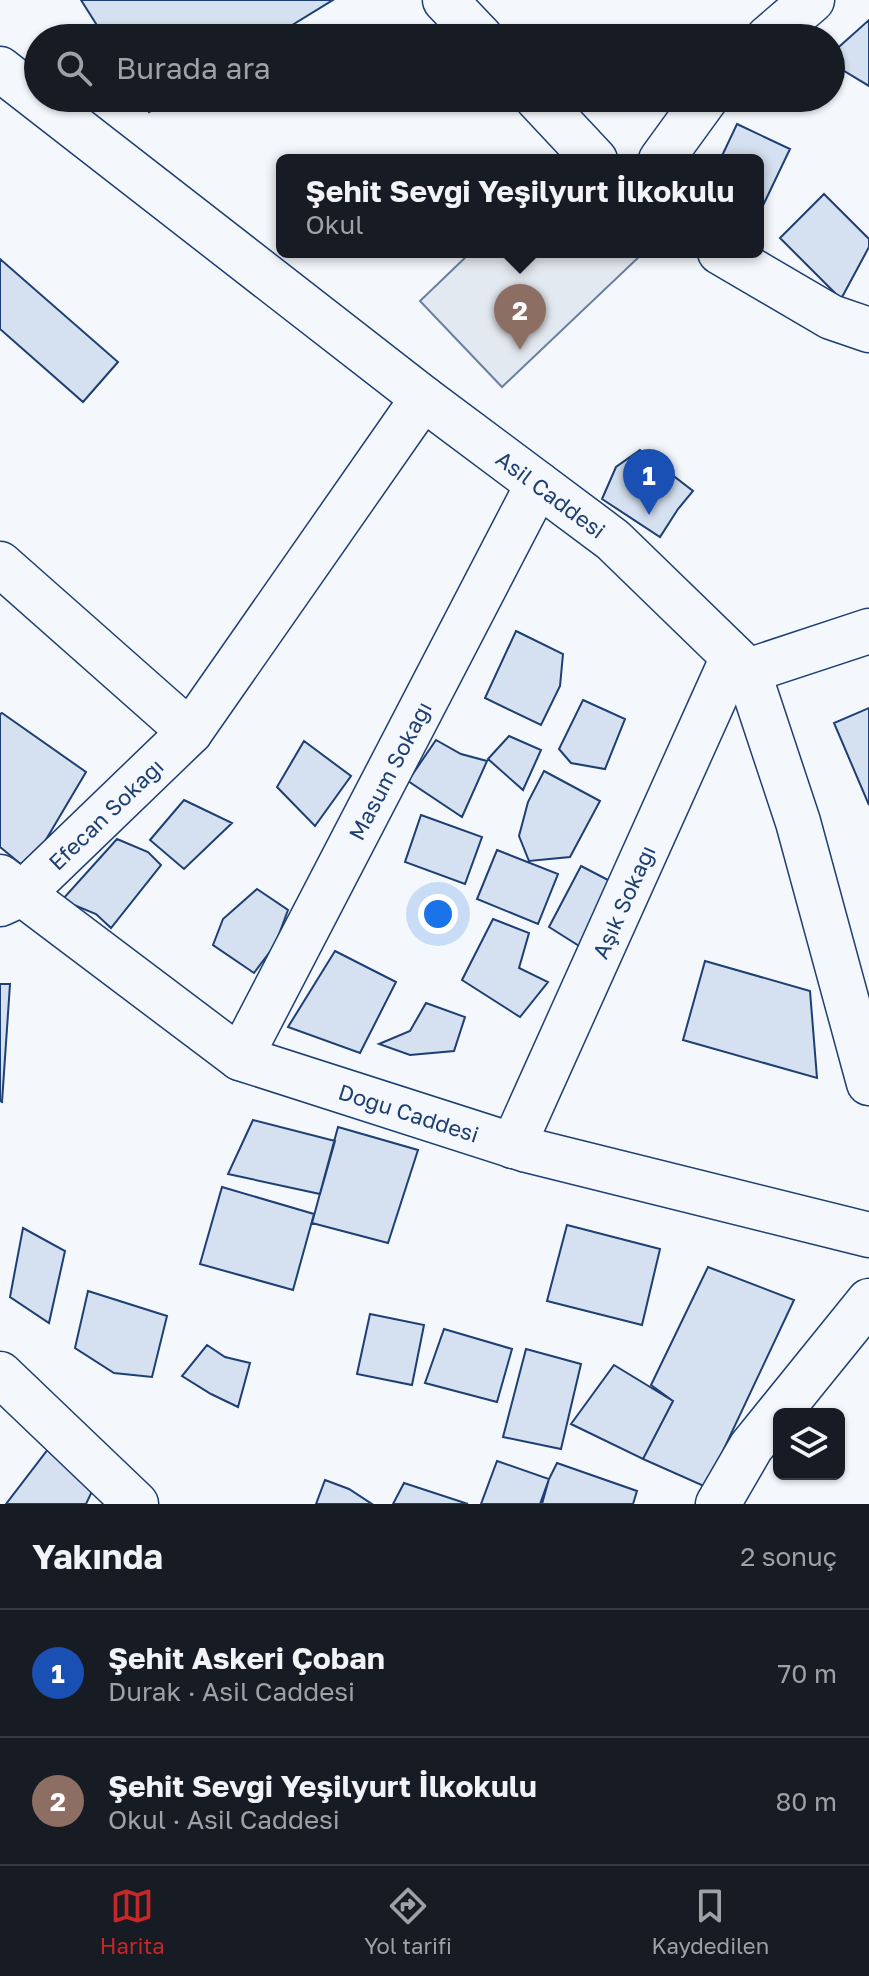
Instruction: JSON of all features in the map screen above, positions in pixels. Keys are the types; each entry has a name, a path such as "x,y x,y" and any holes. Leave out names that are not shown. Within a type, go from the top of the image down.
{"street":[{"path":"445,0 468,24"},
{"path":"784,24 812,0"},
{"name":"Asil Caddesi","path":"0,69 24,88"},
{"name":"Asil Caddesi","path":"55,112 423,398 613,540 740,664 798,822 869,1083"},
{"path":"550,112 589,154"},
{"path":"665,154 696,112"},
{"path":"730,258 831,317 869,330"},
{"name":"Efecan Sokağı","path":"7,891 190,732 423,398"},
{"name":"Masum Sokağı","path":"240,1058 538,484"},
{"path":"0,564 190,732"},
{"path":"740,664 869,631"},
{"name":"Aşık Sokağı","path":"513,1146 740,664"},
{"name":"Doğu Caddesi","path":"7,891 240,1058 513,1146 869,1235"},
{"path":"718,1504 751,1447 869,1301"},
{"path":"0,1374 136,1504"}],"shaded area":[{"path":"465,258 638,258 502,387 420,301"}],"building":[{"path":"81,0 333,0 294,24 96,24"},
{"path":"869,20 869,86 845,71 845,41"},
{"path":"737,124 790,149 764,203 764,154 723,154"},
{"path":"824,194 869,239 869,247 841,299 780,238"},
{"path":"0,259 118,362 83,402 0,329"},
{"path":"640,450 693,491 660,537 602,499 616,467"},
{"path":"516,631 563,654 560,686 541,725 485,698"},
{"path":"583,700 625,719 605,769 571,763 559,749"},
{"path":"869,708 869,805 834,723"},
{"path":"2,713 86,772 28,870 0,847"},
{"path":"509,736 541,750 523,790 488,759"},
{"path":"436,740 461,754 487,761 462,817 408,781"},
{"path":"304,741 351,776 315,826 277,787"},
{"path":"544,771 600,801 570,857 529,861 519,836 528,802"},
{"path":"184,800 232,823 184,869 150,840"},
{"path":"421,815 482,837 465,884 405,862"},
{"path":"117,839 148,852 161,865 111,928 96,914 62,900"},
{"path":"497,850 558,874 538,924 477,899"},
{"path":"581,866 612,882 584,949 549,927"},
{"path":"257,889 288,910 275,945 254,973 213,945 223,919"},
{"path":"493,919 529,933 519,968 548,982 520,1017 462,980"},
{"path":"335,951 396,982 360,1053 288,1027"},
{"path":"705,961 810,991 817,1078 683,1040"},
{"path":"0,984 10,984 2,1102 0,1101"},
{"path":"426,1003 465,1017 454,1051 410,1055 379,1044 410,1031"},
{"path":"253,1120 335,1141 320,1194 228,1174"},
{"path":"338,1127 418,1150 388,1243 312,1223"},
{"path":"222,1187 314,1214 293,1290 200,1264"},
{"path":"567,1225 660,1249 642,1325 547,1301"},
{"path":"23,1228 65,1251 49,1323 10,1297"},
{"path":"708,1267 794,1300 706,1487 643,1459 673,1401 651,1385"},
{"path":"88,1291 167,1316 152,1377 114,1373 75,1348"},
{"path":"370,1314 424,1325 412,1385 357,1374"},
{"path":"444,1329 512,1349 497,1402 425,1383"},
{"path":"207,1345 225,1357 250,1363 238,1407 182,1376"},
{"path":"526,1349 581,1364 561,1449 503,1437"},
{"path":"614,1365 673,1401 643,1459 571,1424"},
{"path":"52,1444 96,1483 86,1504 6,1504"},
{"path":"497,1461 549,1479 540,1504 481,1504"},
{"path":"557,1463 637,1491 633,1504 542,1504"},
{"path":"325,1480 349,1489 372,1504 316,1504"},
{"path":"404,1483 468,1504 393,1504"}],"place":[{"name":"Şehit Sevgi Yeşilyurt İlkokulu","path":"520,350"},
{"name":"Şehit Askeri Çoban","path":"649,515"}]}
